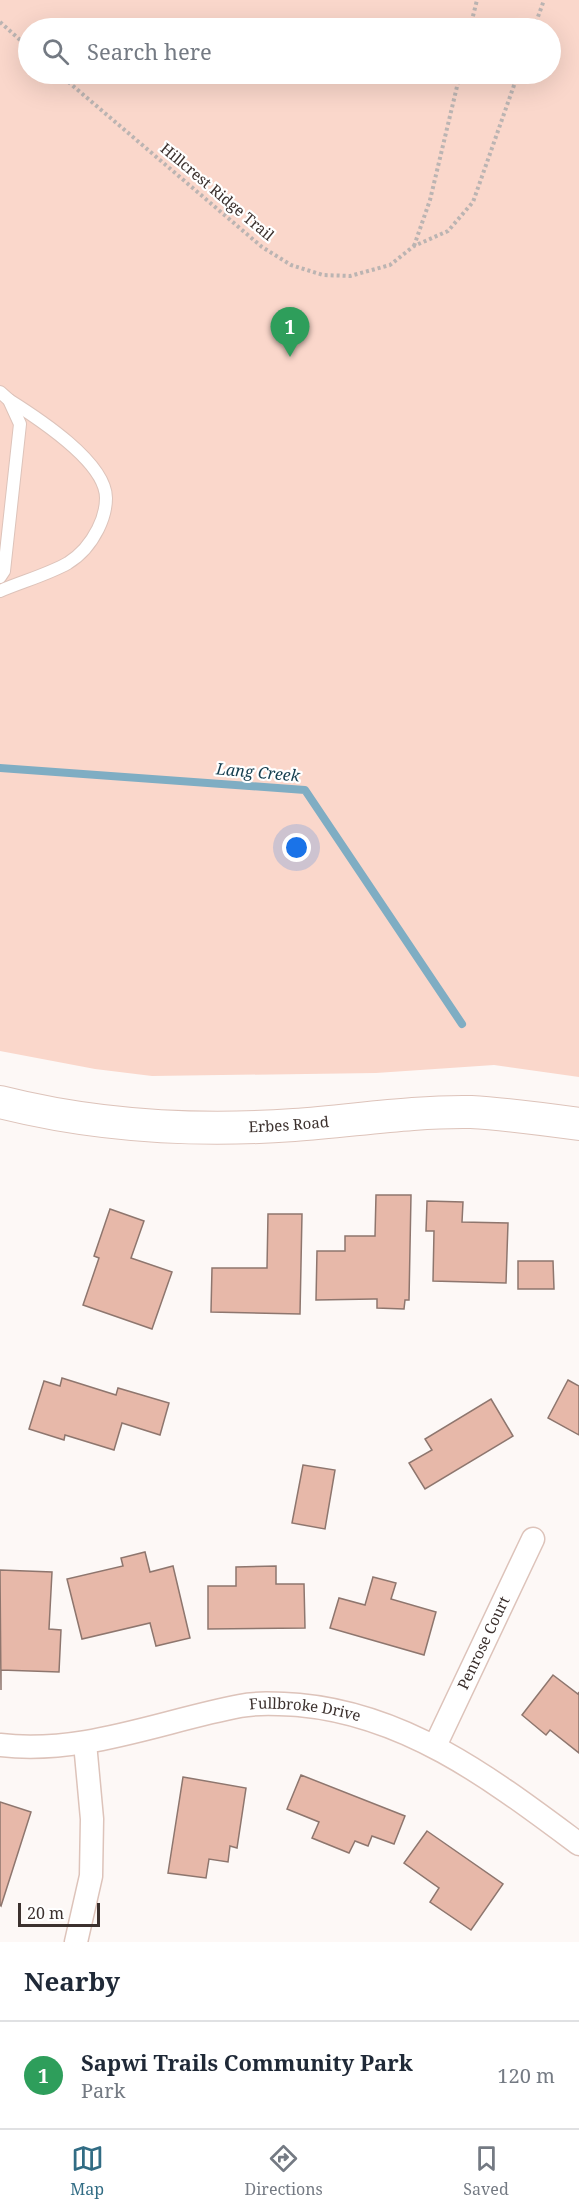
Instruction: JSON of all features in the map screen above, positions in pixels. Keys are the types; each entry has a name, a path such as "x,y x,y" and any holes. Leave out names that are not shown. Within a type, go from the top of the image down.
{"main road":[{"name":"Erbes Road","path":"0,1102 120,1124 217,1128 294,1125 469,1112 579,1124"}],"street":[{"name":"Penrose Court","path":"435,1746 533,1539"},
{"name":"Fullbroke Drive","path":"0,1745 27,1747 85,1743 243,1705 279,1704 311,1707 348,1714 393,1728 435,1746 496,1782 579,1844"},
{"path":"76,1942 91,1875 92,1819 85,1743"}],"lane":[{"path":"0,577 4,571 20,424 4,396"},
{"path":"0,591 68,563 91,543 101,523 107,497 100,479 78,450 43,421 4,396"}],"path":[{"path":"472,18 477,0"},
{"path":"538,18 544,0"},
{"path":"0,22 18,38"},
{"name":"Hillcrest Ridge Trail","path":"71,84 262,247 291,265 323,275 350,276 390,265 414,246 448,231 473,202 514,84"},
{"path":"414,246 430,200 458,84"}],"shaded area":[{"path":"0,0 579,0 579,1077 494,1065 376,1073 152,1076 95,1069 0,1051"}],"building":[{"path":"376,1195 411,1195 409,1300 405,1300 404,1309 377,1308 377,1299 316,1300 317,1251 345,1251 345,1236 375,1236"},
{"path":"427,1201 463,1202 462,1222 508,1223 506,1283 433,1281 434,1231 426,1231"},
{"path":"110,1209 144,1221 131,1258 172,1272 152,1329 83,1305 99,1258 94,1256"},
{"path":"268,1214 302,1214 300,1314 211,1312 212,1268 267,1268"},
{"path":"518,1261 553,1261 554,1289 518,1289"},
{"path":"62,1378 116,1395 118,1388 169,1403 160,1435 122,1423 114,1450 65,1435 64,1440 29,1429 44,1381 60,1386"},
{"path":"568,1380 579,1386 579,1435 548,1418"},
{"path":"491,1399 513,1436 425,1489 409,1463 432,1450 425,1439"},
{"path":"303,1465 335,1470 325,1529 292,1523"},
{"path":"145,1552 150,1572 173,1566 190,1638 156,1646 150,1623 82,1639 67,1579 123,1566 121,1558"},
{"path":"276,1566 276,1584 304,1584 305,1628 208,1629 208,1586 236,1586 236,1567"},
{"path":"0,1570 52,1572 49,1629 61,1630 59,1672 1,1670 1,1690"},
{"path":"373,1577 396,1583 391,1599 436,1612 424,1655 330,1628 339,1598 365,1605"},
{"path":"553,1675 578,1694 579,1692 579,1753 550,1730 546,1735 522,1715"},
{"path":"301,1775 405,1816 394,1844 372,1836 368,1846 355,1841 349,1853 312,1838 319,1822 287,1809"},
{"path":"183,1777 246,1788 237,1848 230,1846 228,1862 209,1859 206,1878 168,1873"},
{"path":"0,1802 31,1812 1,1906 0,1905"},
{"path":"427,1831 503,1884 471,1930 430,1902 439,1888 404,1863"}],"waterway":[{"name":"Lang Creek","path":"0,768 305,790 462,1024"}],"place":[{"name":"Sapwi Trails Community Park","path":"290,357"}]}
